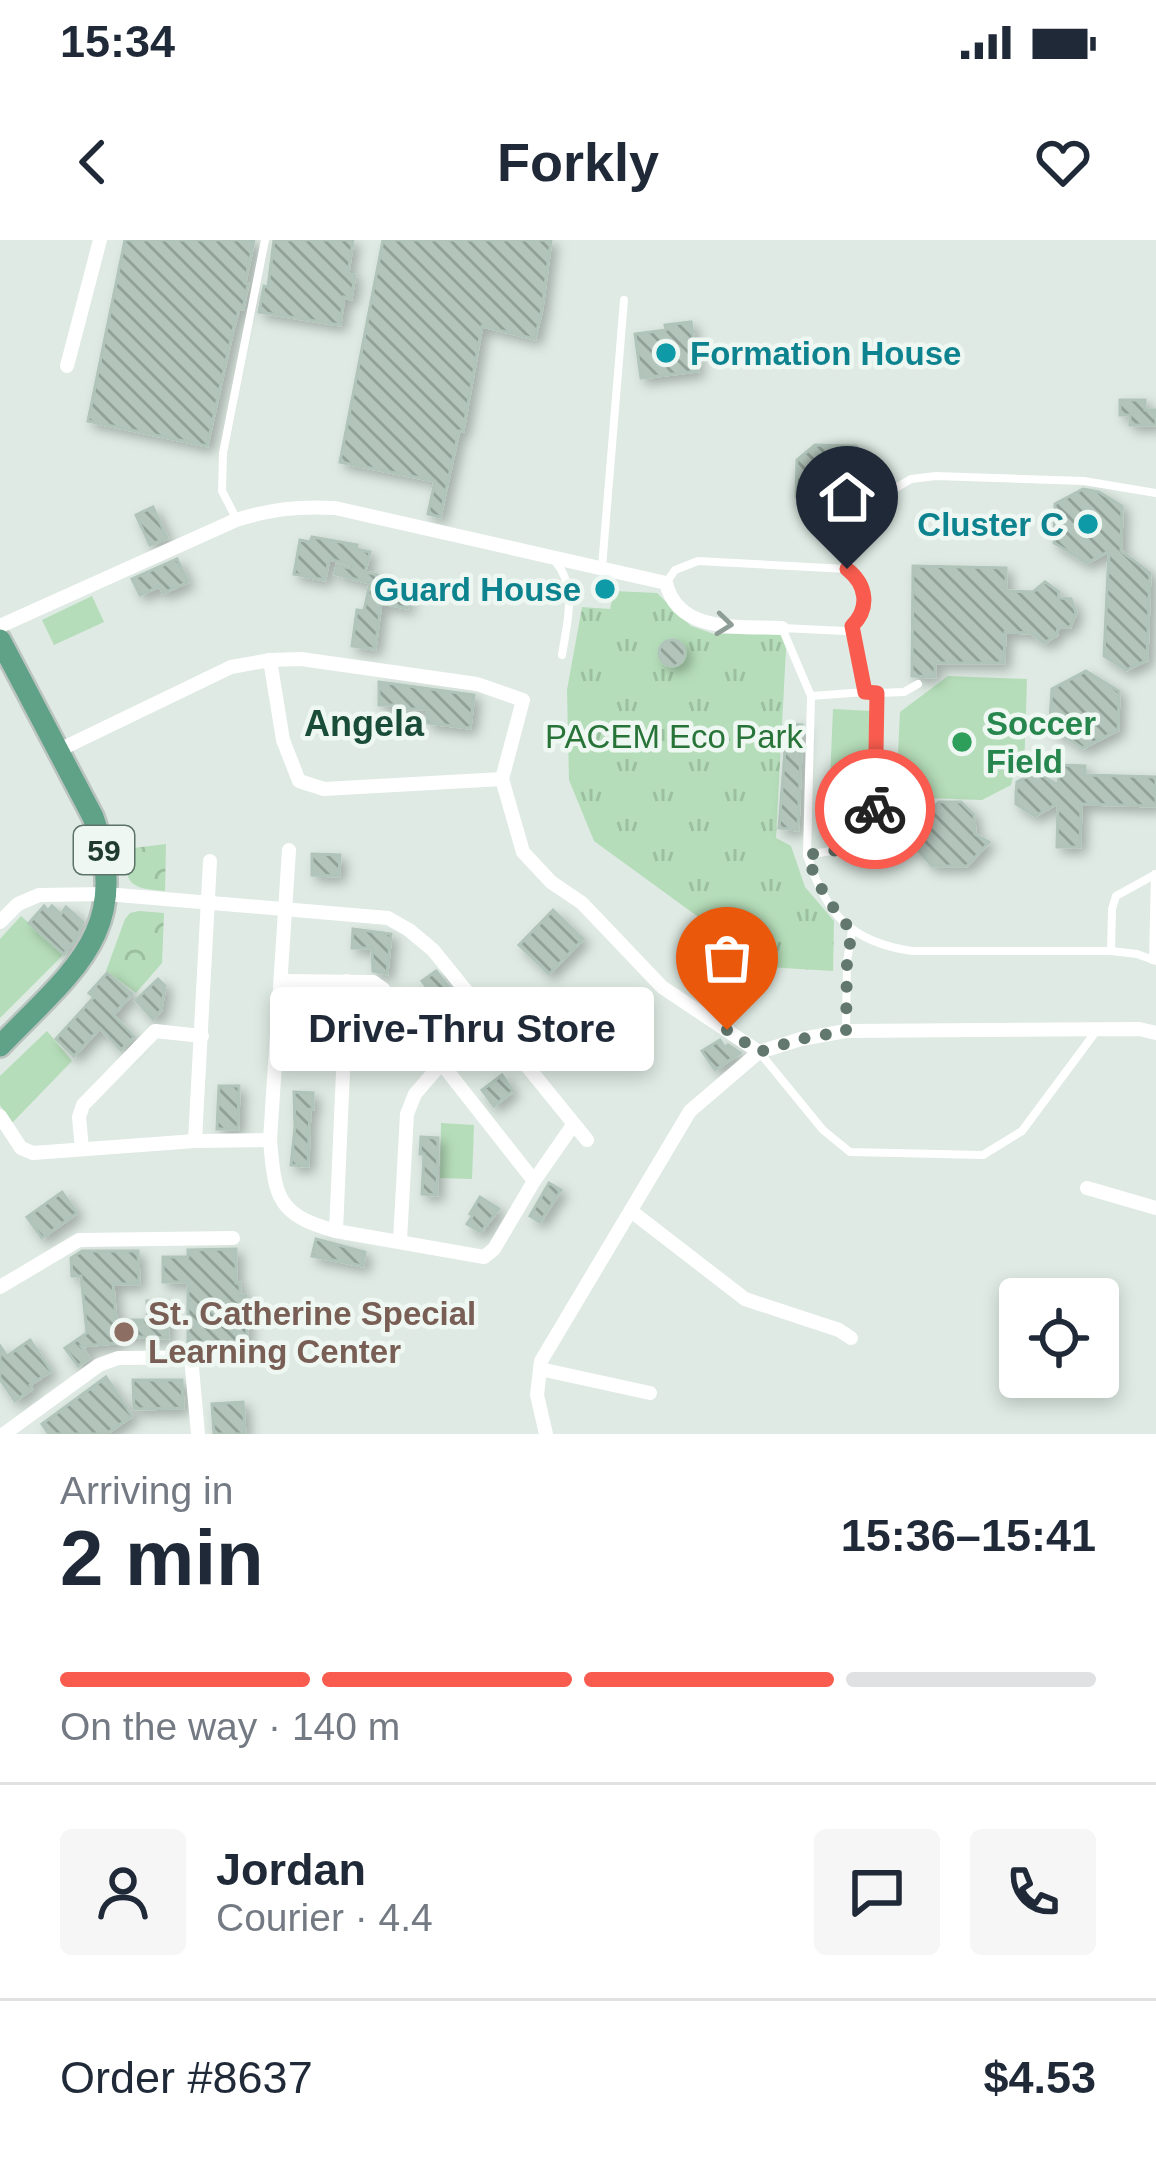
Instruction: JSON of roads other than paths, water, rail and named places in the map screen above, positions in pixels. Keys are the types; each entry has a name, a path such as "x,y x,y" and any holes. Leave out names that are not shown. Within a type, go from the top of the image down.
{"main road":[{"name":"59","path":"0,640 93,818 107,872 94,938 77,967 0,1046"}],"street":[{"path":"67,366 100,240"},
{"path":"0,626 236,520 297,506 335,508 666,583 672,601 707,624 782,628"},
{"path":"59,750 231,667 270,660 301,659 477,684 523,700 502,779 524,852 551,882 582,903 662,987 759,1052"},
{"path":"270,660 283,740 299,781 324,789 502,779"},
{"path":"289,850 270,1140 274,1184 282,1203 316,1225 336,1231 484,1257 494,1249 573,1125"},
{"path":"194,1141 210,861"},
{"path":"0,922 18,904 39,895 106,894 388,918 433,950 587,1140"},
{"path":"281,981 373,982 383,989 534,1181"},
{"path":"336,1231 347,981"},
{"path":"546,1434 537,1395 541,1361 690,1111 759,1052 846,1031 1139,1029 1156,1034"},
{"path":"82,1149 83,1105 155,1031 202,1036"},
{"path":"400,1240 407,1114 415,1094 441,1064"},
{"path":"0,1115 21,1148 33,1153 270,1140"},
{"path":"1088,1187 1156,1208"},
{"path":"631,1211 745,1299 851,1338"},
{"path":"0,1287 79,1240 233,1238"},
{"path":"191,1357 198,1434"},
{"path":"4,1434 98,1365 118,1358 245,1357"},
{"path":"540,1369 650,1393"}],"lane":[{"path":"236,520 222,491 224,453 265,240"},
{"path":"602,567 624,300"},
{"path":"847,569 870,517 889,493 911,479 1084,482 1156,493"},
{"path":"550,555 565,573 571,591 562,655"},
{"path":"666,583 675,569 698,561 847,569 860,583 864,592 861,615 848,629 782,628 812,696 807,855 829,904 852,931 881,946 912,951 1111,950 1155,960 1155,874 1116,896 1111,950"},
{"path":"848,629 865,692"},
{"path":"812,696 904,692 918,684"},
{"path":"807,855 875,838 877,693"},
{"path":"846,1031 852,931"},
{"path":"759,1052 823,1130 850,1152 983,1155 1022,1131 1097,1030"}],"place":[{"name":"Formation House","path":"666,353"},
{"name":"Cluster C","path":"1088,524"},
{"name":"Guard House","path":"605,589"},
{"name":"Soccer Field","path":"962,742"},
{"name":"Drive-Thru Store","path":"727,1030"},
{"name":"St. Catherine Special Learning Center","path":"124,1332"}],"district":[{"name":"Angela","path":"364,723"}],"park label":[{"name":"PACEM Eco Park","path":"674,736"}]}
